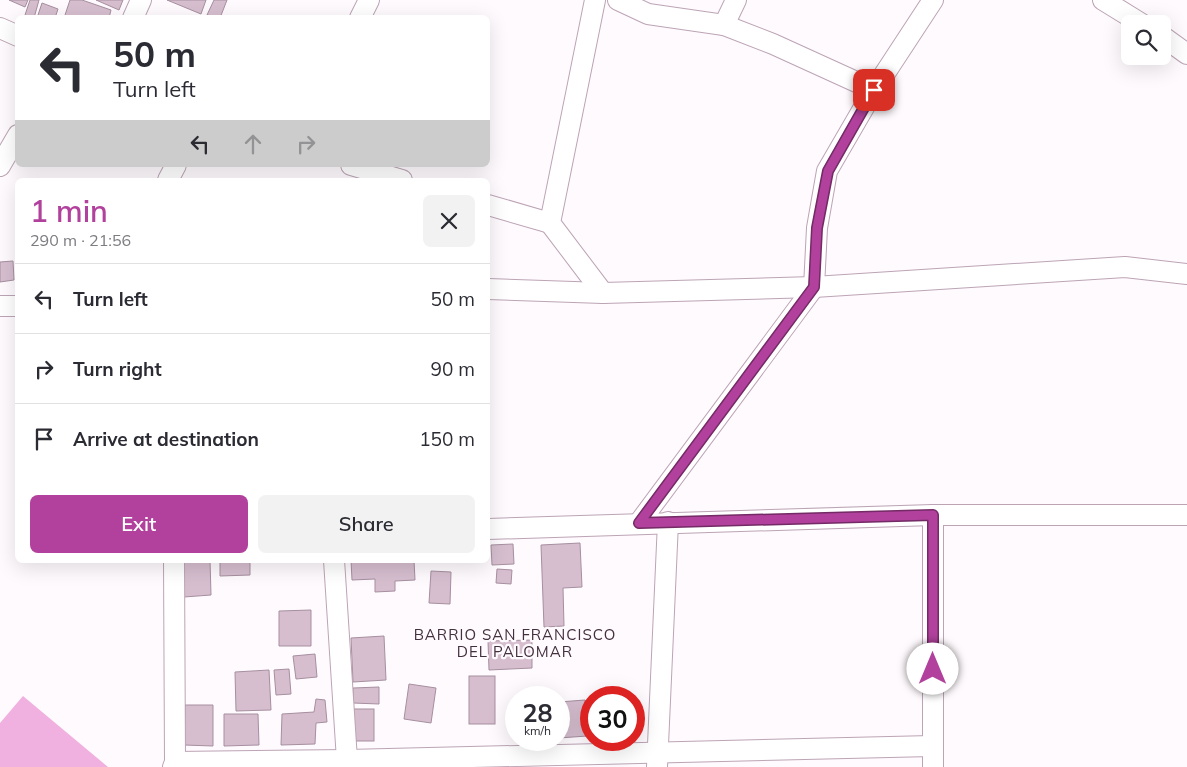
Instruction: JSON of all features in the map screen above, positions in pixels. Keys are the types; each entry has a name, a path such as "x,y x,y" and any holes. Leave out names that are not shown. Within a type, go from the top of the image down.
{"street":[{"path":"134,15 141,0"},
{"path":"362,15 369,0"},
{"path":"550,223 595,0"},
{"path":"618,0 648,14 724,25 773,44 874,90"},
{"path":"724,25 736,0"},
{"path":"639,523 814,287 817,228 828,171 874,90 933,0"},
{"path":"1103,0 1127,15"},
{"path":"0,28 15,35"},
{"path":"1171,42 1187,54"},
{"path":"0,166 15,140"},
{"path":"358,167 395,178"},
{"path":"490,206 550,223 604,294"},
{"path":"490,289 604,294 814,287 1124,267 1187,274"},
{"path":"0,306 15,306"},
{"path":"490,529 933,515 1187,515"},
{"path":"933,515 933,767"},
{"path":"657,759 668,522"},
{"path":"174,563 174,764 346,764 657,759 932,746"},
{"path":"334,563 346,764"}],"shaded area":[{"path":"23,696 108,767 0,767 0,723"}],"building":[{"path":"9,0 28,0 25,7"},
{"path":"30,0 39,0 35,15 25,15"},
{"path":"70,0 82,0 111,10 110,15 65,15"},
{"path":"96,0 123,0 119,10"},
{"path":"167,0 206,0 201,14"},
{"path":"214,0 227,0 221,15 207,15"},
{"path":"42,3 58,9 56,15 38,15"},
{"path":"13,261 14,280 0,282 0,262"},
{"path":"580,543 582,587 563,588 564,626 544,627 541,545"},
{"path":"513,544 514,564 492,565 491,545"},
{"path":"183,563 210,563 211,595 184,597"},
{"path":"220,563 250,563 250,575 220,576"},
{"path":"351,563 414,563 415,580 395,581 395,591 375,592 375,579 352,580"},
{"path":"497,569 512,570 511,584 496,583"},
{"path":"431,571 451,572 450,604 429,603"},
{"path":"311,610 311,646 279,646 279,611"},
{"path":"384,636 386,680 353,682 351,638"},
{"path":"532,640 532,668 489,670 488,641"},
{"path":"315,654 317,677 296,679 293,656"},
{"path":"289,669 291,694 276,695 274,670"},
{"path":"269,670 271,710 236,711 235,672"},
{"path":"469,676 495,676 495,724 469,724"},
{"path":"409,684 436,688 431,723 404,719"},
{"path":"379,687 379,704 353,703 353,688"},
{"path":"316,699 325,700 327,722 316,723 315,744 281,745 282,714 314,712"},
{"path":"580,700 580,736 570,737 570,701"},
{"path":"185,705 213,705 213,746 184,745"},
{"path":"352,709 374,709 374,741 352,741"},
{"path":"224,714 258,714 259,745 224,746"}],"district":[{"name":"BARRIO SAN FRANCISCO DEL PALOMAR","path":"515,642"}],"route":[{"path":"874,90 828,171 817,228 814,287 639,523 933,515 933,669"}]}
